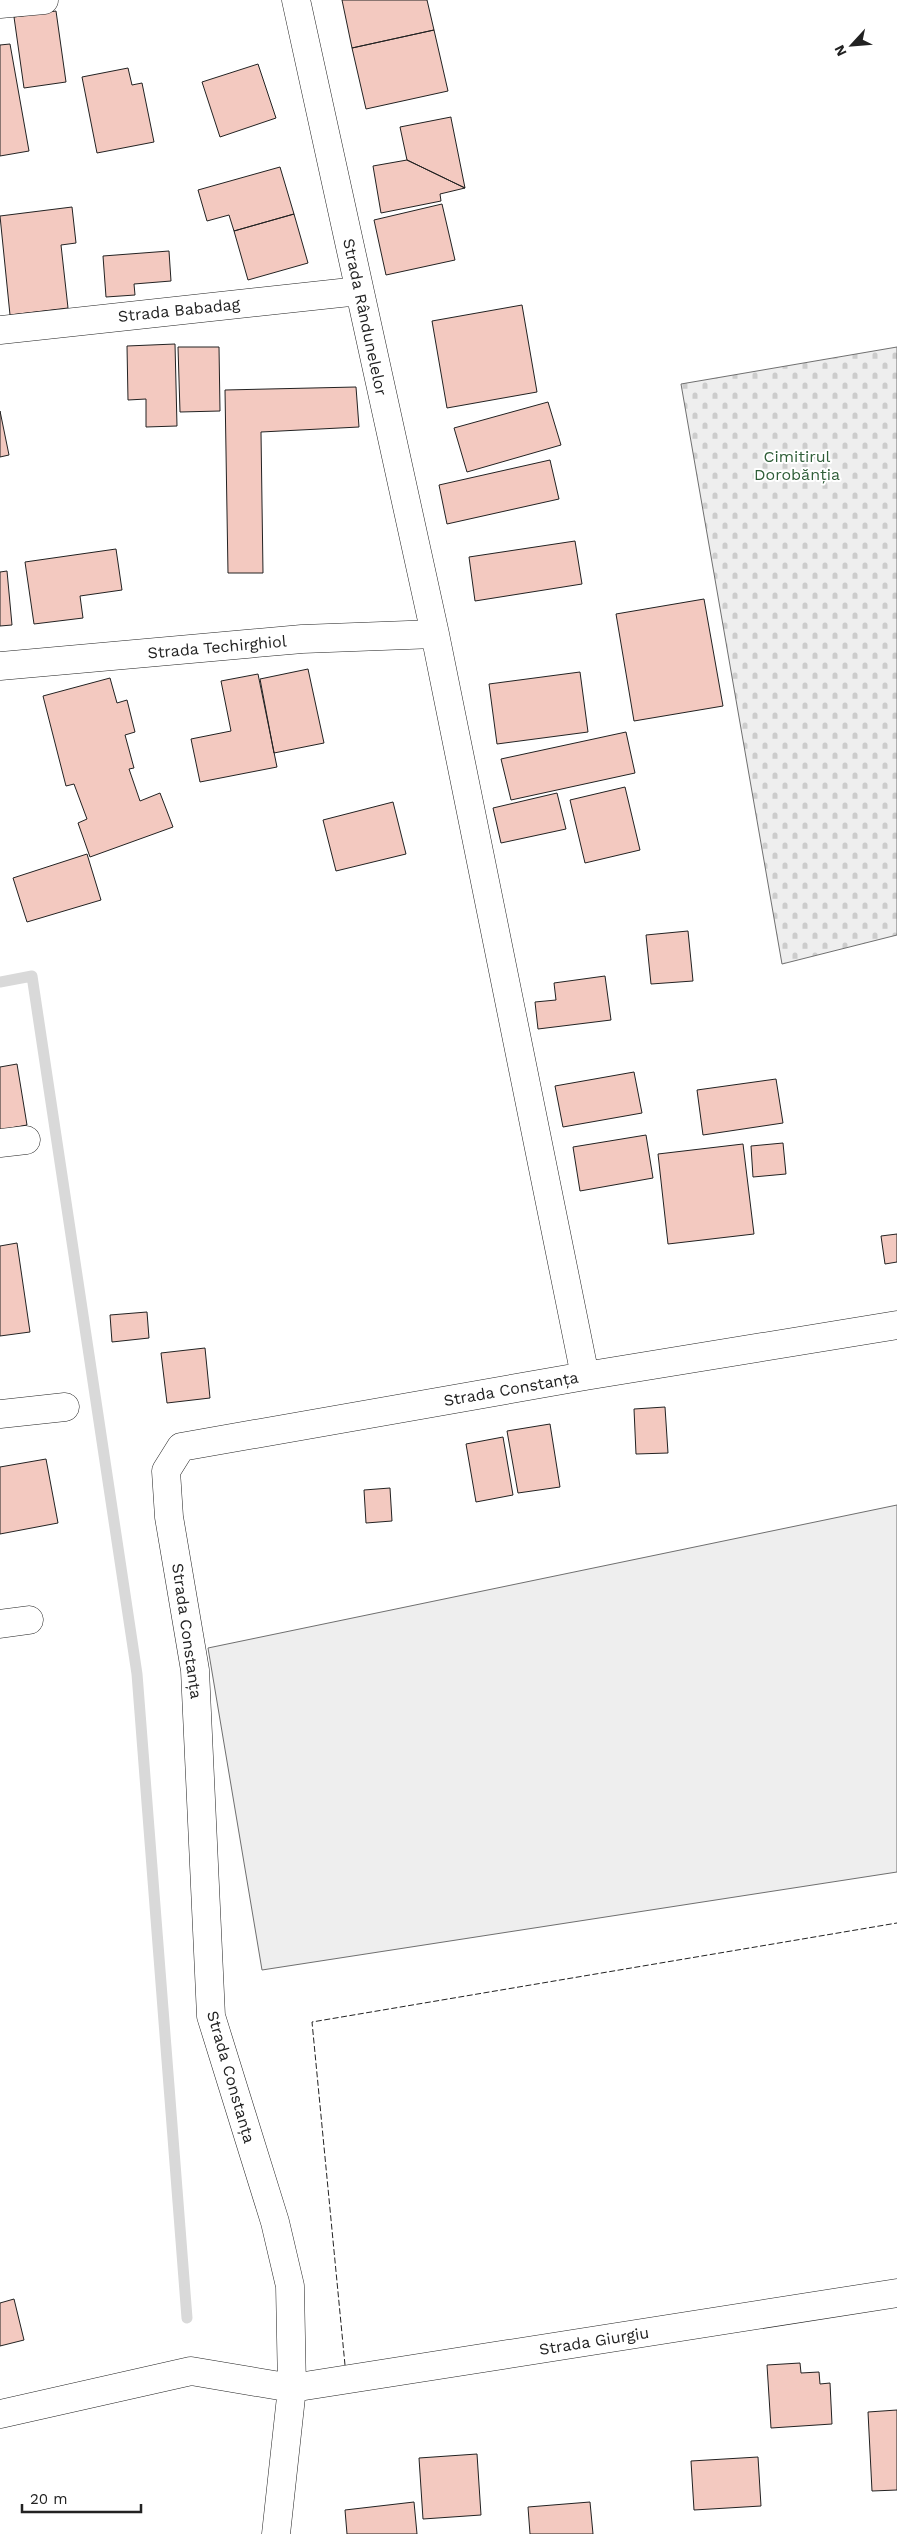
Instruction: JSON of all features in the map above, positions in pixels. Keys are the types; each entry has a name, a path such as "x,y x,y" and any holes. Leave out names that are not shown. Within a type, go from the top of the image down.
{"street":[{"path":"0,4 44,0"},
{"name":"Strada Rândunelelor","path":"296,0 435,634 585,1376"},
{"name":"Strada Babadag","path":"0,330 359,291"},
{"name":"Strada Techirghiol","path":"0,666 302,639 435,634"},
{"path":"0,1143 26,1140"},
{"name":"Strada Constanța","path":"276,2534 292,2388 290,2286 276,2222 211,2016 195,1670 170,1518 166,1471 182,1447 585,1376 897,1325"},
{"path":"0,1414 65,1407"},
{"path":"0,1624 29,1620"},
{"name":"Strada Giurgiu","path":"0,2414 191,2371 292,2388 897,2293"}],"green space":[{"name":"Cimitirul Dorobănția","path":"897,347 897,935 782,964 681,384"},
{"path":"897,1505 897,1872 262,1970 208,1648"}],"building":[{"path":"342,0 427,0 434,30 352,48"},
{"path":"56,11 66,82 24,88 14,17"},
{"path":"434,30 448,91 366,109 352,48"},
{"path":"10,44 29,151 0,156 0,45"},
{"path":"258,64 276,118 220,137 202,82"},
{"path":"128,68 132,85 142,83 154,142 97,153 82,77"},
{"path":"451,117 465,188 407,160 400,127"},
{"path":"407,160 465,188 440,194 441,201 381,213 373,166"},
{"path":"280,167 294,214 234,231 229,215 207,221 198,190"},
{"path":"442,204 455,260 386,275 374,220"},
{"path":"72,207 76,243 61,245 68,308 10,315 0,216"},
{"path":"294,214 308,263 248,280 234,231"},
{"path":"169,251 171,281 134,284 135,295 106,297 103,256"},
{"path":"522,305 537,392 447,408 432,321"},
{"path":"175,344 177,426 146,427 146,399 128,400 127,346"},
{"path":"178,347 219,347 220,411 180,412"},
{"path":"356,387 359,427 261,432 263,573 228,573 225,390"},
{"path":"548,402 561,445 467,472 454,428"},
{"path":"0,411 9,455 0,457"},
{"path":"550,460 559,499 447,524 439,485"},
{"path":"575,541 582,584 475,601 469,557"},
{"path":"116,549 122,590 80,596 83,618 34,624 25,562"},
{"path":"7,571 12,625 0,626 0,572"},
{"path":"704,599 723,706 634,721 616,614"},
{"path":"308,669 324,743 274,753 260,679"},
{"path":"580,672 588,732 497,744 489,684"},
{"path":"258,674 277,767 200,782 191,739 231,731 221,681"},
{"path":"110,678 117,703 127,700 135,732 125,735 134,768 129,769 140,801 160,793 173,827 90,857 78,823 87,819 74,784 66,786 43,696"},
{"path":"626,732 635,773 511,800 501,759"},
{"path":"625,787 640,850 585,863 570,800"},
{"path":"557,793 566,829 501,843 493,808"},
{"path":"393,802 406,854 336,871 323,820"},
{"path":"87,854 101,900 27,922 13,878"},
{"path":"688,931 693,981 651,984 646,935"},
{"path":"605,976 611,1020 538,1029 535,1002 556,1000 554,983"},
{"path":"17,1064 27,1125 0,1130 0,1067"},
{"path":"634,1072 642,1113 563,1127 555,1086"},
{"path":"776,1079 783,1123 703,1135 697,1090"},
{"path":"646,1135 653,1178 580,1191 573,1147"},
{"path":"783,1143 786,1174 753,1177 751,1146"},
{"path":"743,1144 754,1234 668,1244 658,1154"},
{"path":"897,1234 897,1262 885,1264 881,1236"},
{"path":"17,1243 30,1332 0,1336 0,1246"},
{"path":"147,1312 149,1338 112,1342 110,1315"},
{"path":"205,1348 210,1398 167,1403 161,1353"},
{"path":"665,1407 668,1453 636,1454 634,1409"},
{"path":"550,1424 560,1487 518,1493 507,1431"},
{"path":"503,1437 513,1495 476,1502 466,1444"},
{"path":"46,1459 58,1523 0,1534 0,1467"},
{"path":"390,1488 392,1521 366,1523 364,1490"},
{"path":"14,2299 24,2340 0,2346 0,2303"},
{"path":"800,2363 801,2373 819,2372 820,2384 830,2383 832,2424 771,2428 767,2365"},
{"path":"897,2410 897,2490 872,2491 868,2412"},
{"path":"477,2454 481,2515 423,2519 419,2458"},
{"path":"758,2457 761,2506 694,2510 691,2461"},
{"path":"414,2502 417,2534 347,2534 345,2510"},
{"path":"590,2502 593,2534 530,2534 528,2507"}],"waterway":[{"path":"0,982 32,976 137,1674 187,2318"}],"fence":[{"path":"345,2365 312,2022 897,1923"}]}
